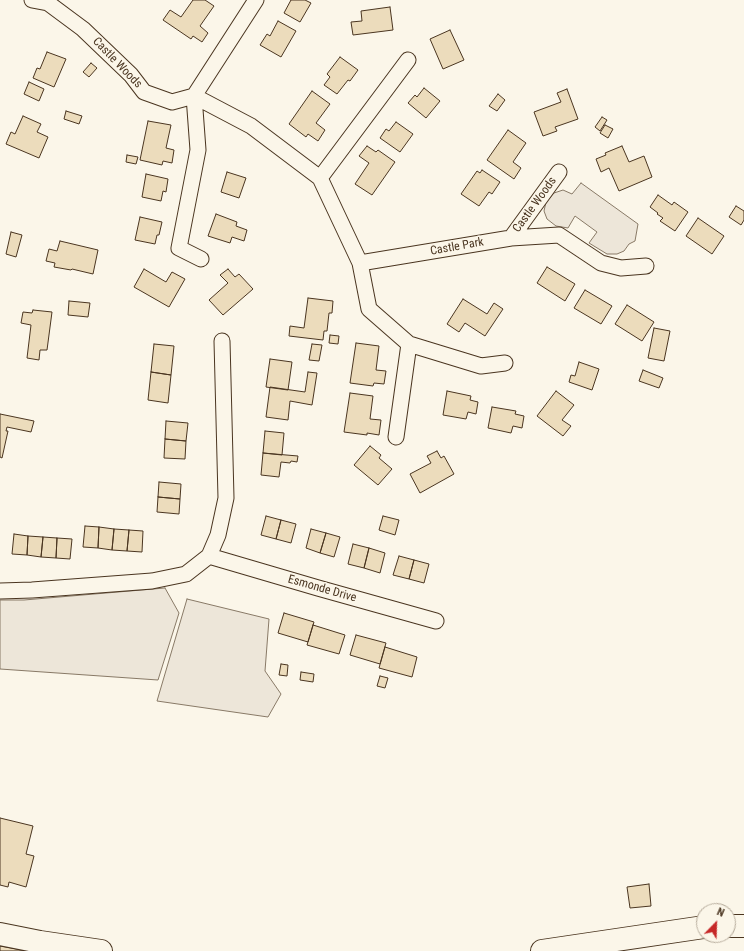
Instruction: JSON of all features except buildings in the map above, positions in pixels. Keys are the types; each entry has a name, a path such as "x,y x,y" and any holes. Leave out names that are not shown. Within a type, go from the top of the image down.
{"street":[{"name":"Castle Woods","path":"32,0 48,2 83,29 131,74 144,92 172,102 194,96"},
{"path":"201,259 178,248 198,150 194,96 256,0"},
{"path":"320,178 408,60"},
{"path":"194,96 251,126 320,178 360,263 369,309 409,344 481,366 504,363"},
{"name":"Castle Woods","path":"511,238 559,172"},
{"name":"Castle Park","path":"360,263 511,238 559,236 601,263 621,268 646,266"},
{"path":"0,591 152,581 186,574 209,556 218,534 226,498 222,341"},
{"path":"396,437 409,344"},
{"name":"Esmonde Drive","path":"209,556 436,621"},
{"path":"542,951 696,927"},
{"path":"0,934 100,951"}],"shaded area":[{"path":"581,183 638,224 635,241 629,244 624,251 617,254 607,254 589,243 597,232 575,216 568,228 556,226 547,219 544,211 546,202 554,193 563,190 572,194"},
{"path":"165,588 179,613 158,680 0,669 0,600 24,600"},
{"path":"187,599 269,619 265,671 281,694 268,717 157,701"}]}
